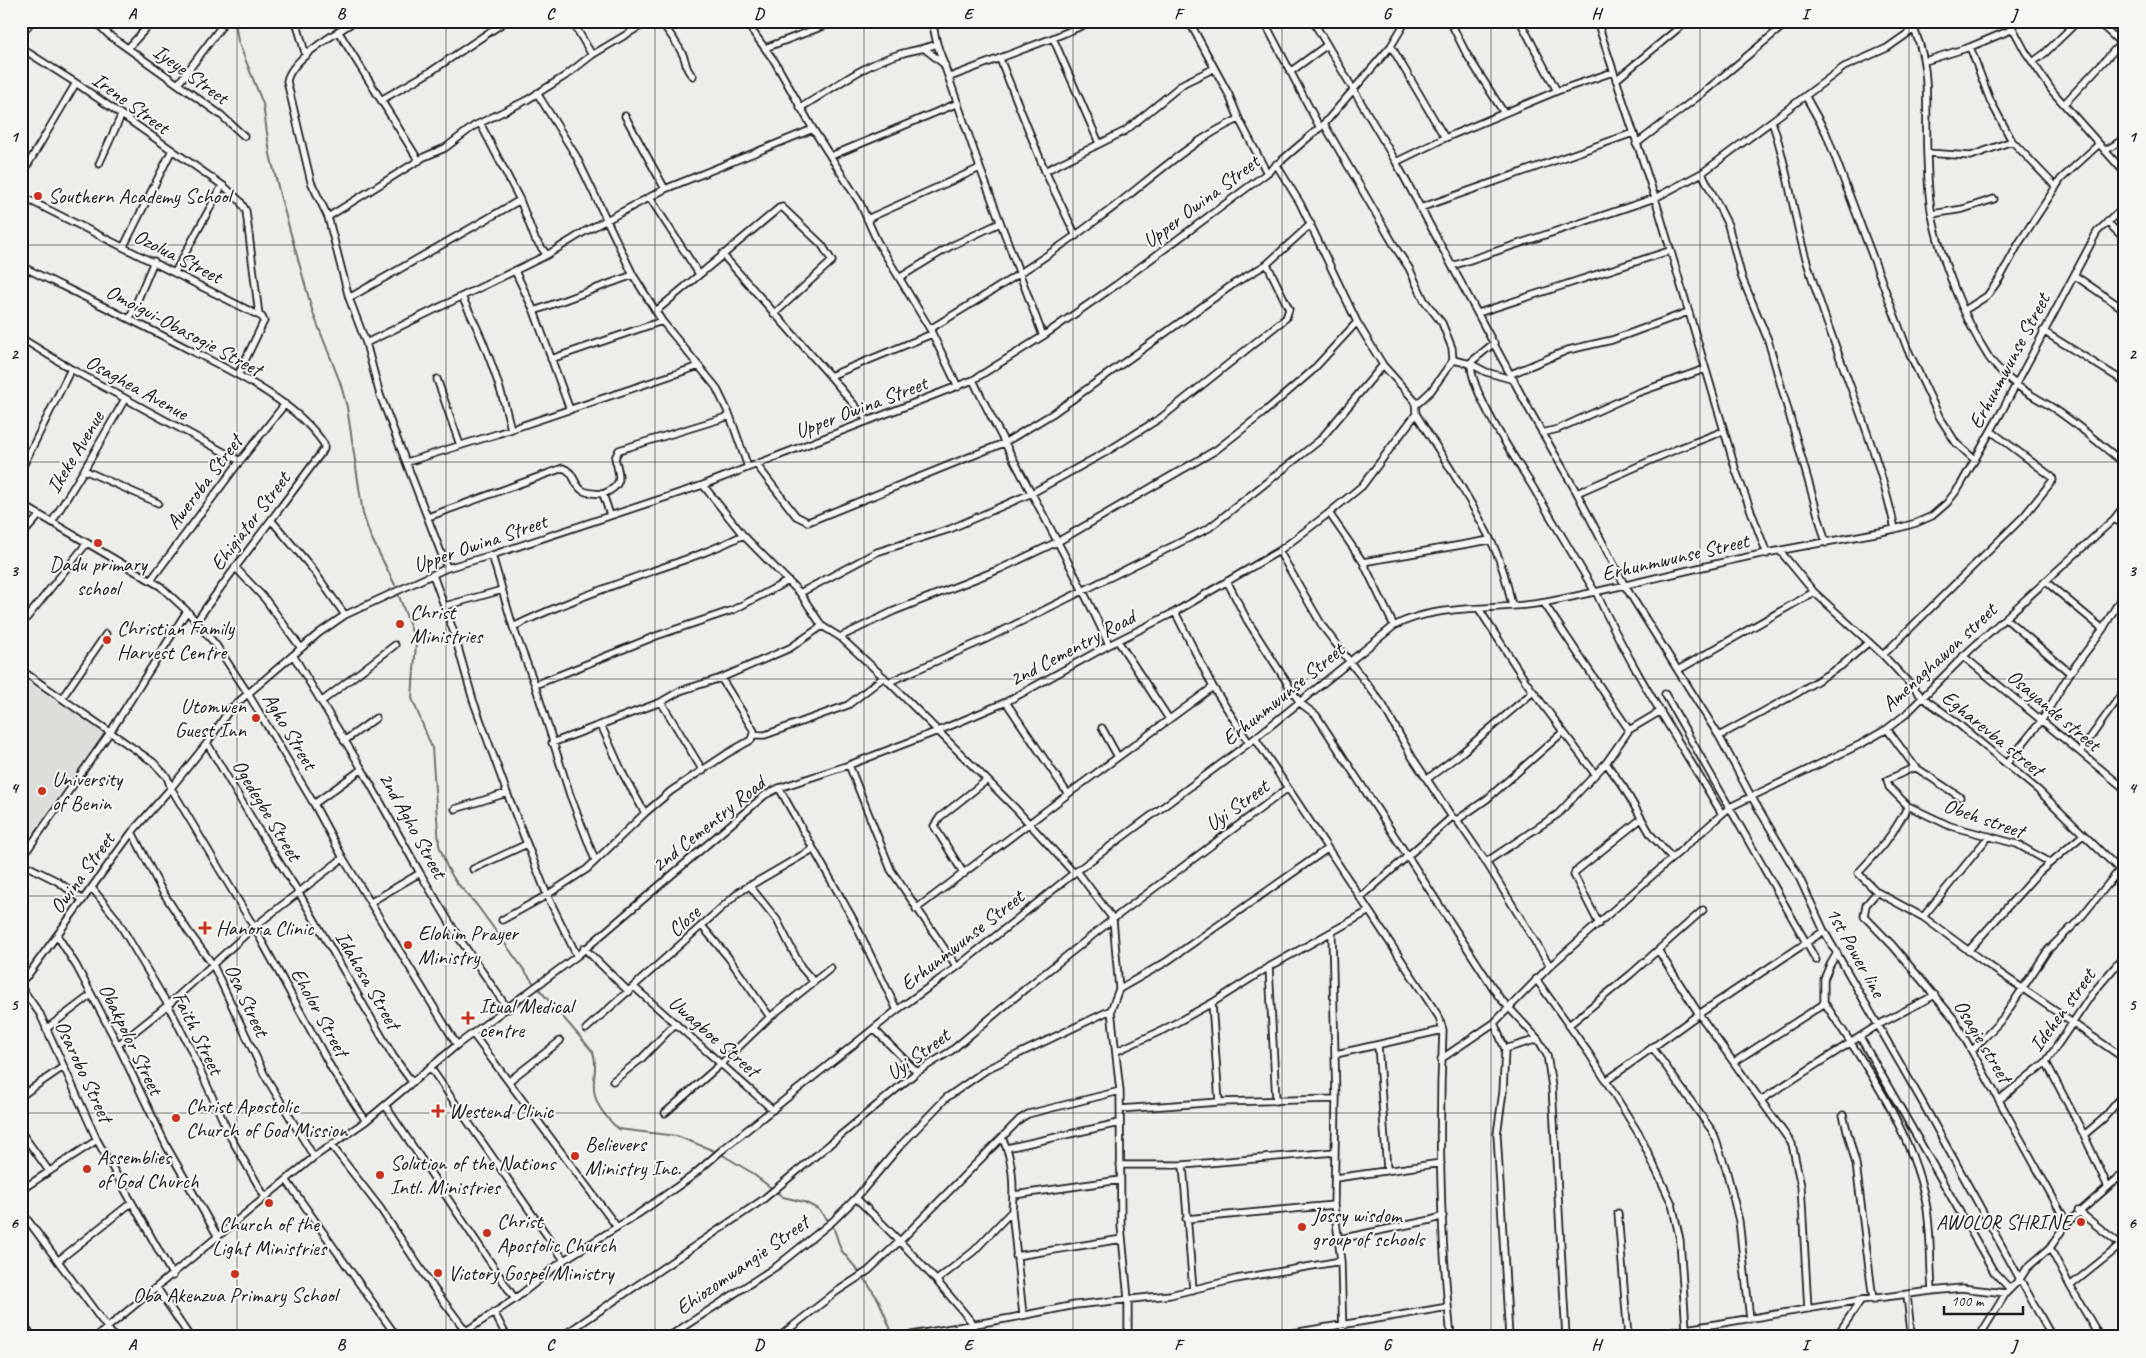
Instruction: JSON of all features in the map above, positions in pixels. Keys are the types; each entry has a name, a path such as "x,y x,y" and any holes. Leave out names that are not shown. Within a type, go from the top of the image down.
{"main road":[{"path":"21,32 30,21"}],"street":[{"name":"Iyeye Street","path":"95,21 109,36 221,115 244,136"},
{"path":"296,21 306,56"},
{"path":"355,21 306,56 292,69 287,81 311,182 328,217 349,298 366,343 380,395 447,568"},
{"path":"381,100 430,72 506,21"},
{"path":"572,21 592,55"},
{"path":"328,217 419,161 446,148 480,123 538,93 592,55 649,21"},
{"path":"660,21 674,39 684,57 686,68 693,76"},
{"path":"745,21 765,48 813,130 860,203 899,278 931,332 958,387"},
{"path":"765,48 838,21"},
{"path":"944,21 933,24 937,44 980,168 1043,336"},
{"path":"950,77 1000,59 1092,21"},
{"path":"1189,21 1213,69 1229,95 1267,174"},
{"path":"1264,21 1290,72 1390,240 1409,268 1424,300 1442,323 1452,348 1453,360 1431,391 1416,405"},
{"name":"1st Power line","path":"1313,21 1396,162 1542,433 1577,493 1625,586 1719,736 1751,796 1799,877 1824,931 2052,1337"},
{"name":"Upper Owina Street","path":"247,692 345,615 447,568 492,555 702,485 973,380 1043,336 1116,286 1267,174 1276,164 1322,126 1391,46 1406,21"},
{"path":"1450,21 1466,52 1504,114"},
{"path":"1520,21 1557,91"},
{"path":"1598,21 1632,133 1655,198 1736,471 1768,554"},
{"path":"1616,80 1686,21"},
{"path":"1636,144 1704,92 1789,21"},
{"path":"1910,21 1925,62 1928,98 1927,153 1932,214 1941,249 1965,310 1989,358 2016,385 2057,410 2125,464"},
{"path":"2009,21 2032,62 2064,104 2125,173"},
{"path":"2032,62 2046,53 2078,21"},
{"path":"2064,104 2123,45 2096,21"},
{"path":"2107,30 2118,21"},
{"path":"128,48 151,23"},
{"path":"178,84 221,27"},
{"path":"1452,266 1655,198 1702,173 1844,67 1887,48 1914,29"},
{"path":"1925,62 1970,47 2013,29"},
{"path":"338,32 419,161"},
{"path":"1053,38 1099,143"},
{"path":"800,108 866,68 900,54 926,49 937,44"},
{"path":"1290,72 1327,45"},
{"path":"1391,46 1445,138"},
{"path":"1970,47 1990,100 2012,141 2056,187"},
{"name":"Irene Street","path":"21,48 76,83 171,152 222,186 240,201 246,211 259,315"},
{"path":"926,49 945,65"},
{"path":"1000,59 1045,171 1076,236"},
{"path":"1045,171 1125,130 1184,84 1213,69"},
{"path":"1396,162 1445,138 1557,91 1613,72"},
{"path":"21,176 76,83"},
{"path":"538,93 576,156 633,275 662,321 716,387 730,416 748,467"},
{"path":"1806,96 1826,134 1907,348 1939,416 1956,443 1975,460"},
{"path":"831,156 958,103"},
{"path":"99,164 121,116"},
{"path":"625,116 665,189"},
{"path":"830,376 931,332 1076,236 1182,153 1220,127 1239,119"},
{"path":"1772,122 1783,151 1804,254 1868,435 1895,529"},
{"path":"480,123 520,200 536,239 547,255"},
{"path":"366,343 547,255 665,189 813,130"},
{"path":"1420,208 1632,133"},
{"path":"2105,151 2125,138"},
{"path":"1927,153 1971,156 2012,141"},
{"path":"1965,310 1987,296 2061,179 2099,144"},
{"path":"124,246 171,152"},
{"path":"1276,164 1311,224 1357,322 1383,365 1413,398 1416,405 1416,414 1461,486 1490,540 1505,574 1512,606"},
{"path":"867,219 980,168"},
{"path":"1702,173 1728,225 1742,278 1768,340 1826,543"},
{"path":"175,272 222,186"},
{"name":"Ozolua Street","path":"21,196 259,315"},
{"path":"650,198 699,274"},
{"path":"1932,214 1963,209 1994,199"},
{"path":"349,298 520,200"},
{"name":"Erhunmwunse Street","path":"457,1337 514,1299 564,1260 617,1228 691,1177 874,1028 957,967 1076,872 1249,743 1394,626 1412,618 1456,610 1544,603 1625,586 1722,562 1895,529 1932,516 1951,497 1975,460 2096,232 2125,206"},
{"path":"656,311 722,254 782,207 822,245 832,258 831,264 774,314"},
{"path":"2107,222 2125,239"},
{"path":"899,278 951,246 1000,223"},
{"path":"756,464 796,516 808,522 1004,443 1052,414 1235,283 1267,264 1311,224"},
{"path":"1478,313 1669,250"},
{"path":"722,254 868,421"},
{"path":"130,318 154,261"},
{"path":"800,593 877,552 950,529 1032,493 1106,452 1162,417 1286,318 1289,309 1267,264"},
{"name":"Omoigui-Obasogie Street","path":"21,266 130,318 238,375 285,404 321,439"},
{"path":"515,271 534,311 570,410"},
{"path":"534,311 633,275"},
{"path":"2074,275 2125,310"},
{"path":"462,297 476,324 492,363 504,399 511,429"},
{"path":"1453,360 1471,364 1486,372 1512,377 1568,350 1612,340 1688,312"},
{"path":"238,375 264,321 259,315"},
{"path":"551,359 662,321"},
{"path":"840,637 894,611 1000,569 1059,541 1216,450 1312,371 1357,322"},
{"path":"2043,331 2125,382"},
{"name":"Osaghea Avenue","path":"21,338 71,369 240,461"},
{"path":"1494,343 1476,356 1471,364 1478,389 1486,406 1596,592 1644,685 1722,814"},
{"path":"889,682 984,640 1209,528 1320,440 1383,365"},
{"path":"407,462 570,410 699,366"},
{"path":"21,470 71,369"},
{"path":"1542,433 1558,429 1637,393 1705,369"},
{"path":"437,379 460,445"},
{"path":"973,380 1004,443 1085,591 1109,645"},
{"name":"Ikeke Avenue","path":"52,522 125,398"},
{"name":"Aweroba Street","path":"151,580 285,404"},
{"name":"2nd Cementry Road","path":"96,1337 173,1276 314,1157 366,1121 458,1045 577,956 584,948 760,799 779,788 849,765 938,732 1006,702 1109,645 1175,612 1280,551 1362,486 1416,414"},
{"path":"428,517 563,468 568,470 578,487 583,491 602,494 617,486 620,476 615,458 619,450 730,416"},
{"path":"1577,493 1628,469 1724,431"},
{"path":"1883,655 2024,516 2052,480 2044,471 1991,431"},
{"name":"Ehigiator Street","path":"196,622 324,449 321,439"},
{"path":"84,470 158,503"},
{"path":"702,485 743,535 800,593 822,626 840,637 884,677 988,780 1076,872 1113,919 1119,989 1111,1010 1120,1091 1120,1180 1122,1240 1128,1299 1128,1337"},
{"path":"602,494 610,515"},
{"name":"Agho Street","path":"21,504 160,586 187,611 216,645 247,692 314,804 343,858 458,1045"},
{"name":"Amenaghawon street","path":"1441,1059 1494,1023 1550,966 1730,807 1861,744 1887,728 1923,698 1963,656 2114,519 2125,506"},
{"path":"1329,514 1363,562 1394,626"},
{"path":"21,536 39,516"},
{"path":"2114,519 2125,525"},
{"path":"272,521 311,567 345,615"},
{"path":"513,627 545,612 718,548 743,535"},
{"path":"1363,562 1490,540"},
{"path":"21,625 87,543"},
{"path":"1280,551 1322,628 1383,705 1412,757 1486,862 1550,966"},
{"name":"Egharevba street","path":"1780,551 1814,592 1883,655 1923,698 2007,763 2038,790 2122,873"},
{"path":"492,555 513,627 595,860"},
{"path":"235,567 265,599 301,648"},
{"path":"433,575 445,606 473,700 507,793 548,895 577,956"},
{"path":"535,686 656,636 734,610 788,581"},
{"path":"1227,581 1247,620 1300,703 1316,715 1507,1008 1517,1015 1538,1039 1547,1055 1552,1087 1566,1337"},
{"path":"2045,581 2103,629"},
{"path":"445,606 502,590"},
{"path":"2007,763 2042,720 2070,673 2103,629 2125,591"},
{"path":"1678,670 1814,592"},
{"path":"1544,603 1629,730"},
{"path":"1479,609 1533,692 1595,774"},
{"path":"21,859 110,731 187,611"},
{"path":"1175,612 1213,687 1249,743"},
{"path":"2005,618 2070,673"},
{"path":"552,742 602,725 661,702 680,692 721,678 790,648 822,626"},
{"path":"62,698 106,634"},
{"path":"1118,642 1169,720"},
{"path":"1719,736 1799,692 1840,666 1869,642"},
{"path":"321,702 395,645"},
{"name":"2nd Agho Street","path":"293,655 362,769 420,874 459,938 508,1009"},
{"name":"Osayande street","path":"1963,656 2125,789"},
{"name":"Eholor Street","path":"21,670 153,762 167,777 171,788 286,984 305,1023 366,1121"},
{"path":"754,735 765,734 848,705 884,677"},
{"path":"502,920 548,895 587,869 645,813 671,791 751,740 754,731 721,678"},
{"path":"916,909 1213,687"},
{"name":"Owina Street","path":"21,981 28,975 132,832 207,743 230,709 247,692"},
{"path":"1427,779 1459,755 1533,692"},
{"path":"2080,752 2124,692"},
{"path":"1664,694 1816,960"},
{"path":"661,702 703,771"},
{"path":"1006,702 1068,794"},
{"path":"1486,862 1558,814 1606,763 1629,730 1661,711"},
{"path":"344,741 376,718"},
{"path":"602,725 624,776 645,813"},
{"path":"1102,728 1118,757"},
{"path":"1887,728 1915,767 1960,797"},
{"path":"1360,898 1454,818 1487,799 1563,732"},
{"path":"1255,738 1327,849 1432,1004 1443,1030 1441,1059 1441,1163 1451,1337"},
{"name":"Ogedegbe Street","path":"207,743 298,893"},
{"path":"1606,763 1624,788 1641,819 1672,858"},
{"path":"849,765 891,870 957,967"},
{"name":"Obeh street","path":"1915,767 1887,780 1889,787 1908,806 1950,826 2017,844 2049,862"},
{"path":"314,804 362,769"},
{"path":"964,874 934,826 940,817 988,780"},
{"path":"779,788 853,919 897,1010"},
{"name":"Uyi Street","path":"561,1337 733,1222 772,1193 917,1072 952,1051 1025,989 1113,919 1288,788"},
{"path":"455,809 507,793"},
{"path":"1908,806 1884,847 1858,873 1877,892 1923,917 2071,1024 2122,1057 2125,1050"},
{"path":"1598,924 1574,875 1575,872 1641,819"},
{"name":"Osa Street","path":"132,832 161,889 188,931 214,965 264,1074 314,1157"},
{"path":"1968,951 2021,890 2049,862 2083,835"},
{"path":"1923,917 1989,836"},
{"path":"473,869 527,844"},
{"name":"Close","path":"586,1029 749,885 812,849"},
{"path":"1119,989 1166,962 1327,849"},
{"path":"118,1045 168,1005 254,927 343,858"},
{"path":"21,863 57,881 83,900"},
{"path":"1972,1050 2002,1018 2048,950 2078,921 2122,873 2125,863"},
{"path":"371,902 420,874"},
{"path":"749,885 777,920 801,967 814,982"},
{"name":"Faith Street","path":"92,888 116,918 168,1005 231,1138 265,1197"},
{"name":"Osagie street","path":"1877,892 1866,905 1864,916 1954,1019 2067,1223"},
{"name":"Idahosa Street","path":"298,893 393,1056 412,1082"},
{"path":"1117,1051 1163,1030 1212,1003 1269,967 1332,933 1369,910"},
{"path":"1569,1025 1703,910"},
{"path":"702,926 728,957 770,1017"},
{"path":"1606,1081 1699,1014 1824,931"},
{"path":"1332,933 1336,1054 1334,1152 1336,1178 1334,1205 1341,1261 1343,1337"},
{"name":"Obakpolor Street","path":"57,936 118,1045 167,1147 218,1237"},
{"name":"Uwagboe Street","path":"584,948 632,990 676,1023 772,1110"},
{"path":"1658,950 1699,1014 1792,1144 1801,1186 1808,1309"},
{"path":"1837,953 1824,979 1824,1002 1851,1043 1888,1106 1910,1149 1926,1204 1932,1291"},
{"name":"Idehen street","path":"1999,1100 2046,1062 2092,994 2125,955"},
{"path":"1269,967 1276,1101"},
{"path":"665,1113 722,1063 770,1017 831,968"},
{"path":"21,970 28,975"},
{"path":"1536,979 1569,1025 1640,1136 1672,1204 1680,1240 1686,1329"},
{"name":"Osarobo Street","path":"21,987 33,1002 97,1140 173,1276"},
{"path":"46,1029 91,995"},
{"path":"1761,1100 1878,1025 1935,995"},
{"path":"1734,1062 1824,1002"},
{"path":"1212,1003 1219,1102"},
{"name":"Ehiozomwangie Street","path":"668,1337 777,1266 834,1221 900,1146 953,1092 989,1068 1048,1042 1111,1010"},
{"path":"613,1081 640,1059 676,1023"},
{"path":"1494,1023 1505,1049 1503,1092 1497,1134 1508,1337"},
{"path":"874,1028 917,1072"},
{"path":"1336,1054 1350,1049 1378,1045 1443,1030"},
{"path":"473,1034 617,1228"},
{"path":"1860,1037 1994,1272 2008,1291"},
{"path":"1505,1049 1538,1039"},
{"path":"509,1081 560,1042"},
{"path":"1378,1045 1386,1170"},
{"path":"1652,1047 1713,1132 1726,1169 1739,1222 1750,1319"},
{"path":"2046,1062 2084,1135 2108,1187"},
{"path":"430,1067 564,1260"},
{"path":"21,1096 63,1068"},
{"path":"779,1337 836,1292 868,1271 1020,1119 1028,1114 1120,1091"},
{"path":"2084,1135 2103,1119 2125,1093"},
{"path":"1120,1109 1219,1102 1336,1098"},
{"path":"385,1105 514,1299"},
{"path":"1843,1115 1856,1164 1873,1300"},
{"path":"1007,1148 1119,1123"},
{"path":"21,1132 49,1172"},
{"path":"1002,1138 1007,1148 1014,1195 1012,1211 1023,1315"},
{"path":"21,1190 97,1140"},
{"path":"332,1146 380,1208 435,1290 466,1331"},
{"path":"1120,1166 1183,1165 1334,1152"},
{"path":"1336,1178 1441,1163"},
{"path":"1183,1165 1193,1290"},
{"path":"1979,1337 2008,1291 2020,1279 2027,1268 2050,1248 2067,1223 2078,1211 2125,1172"},
{"path":"1014,1195 1120,1180"},
{"path":"287,1181 397,1337"},
{"path":"856,1198 901,1240 974,1325"},
{"path":"59,1260 131,1203"},
{"path":"1186,1220 1334,1205"},
{"path":"21,1211 114,1337"},
{"path":"937,1280 974,1251 1012,1211"},
{"path":"2070,1286 2123,1246 2078,1211"},
{"path":"1618,1213 1628,1337"},
{"path":"1339,1239 1443,1216"},
{"path":"1016,1256 1122,1240"},
{"path":"2050,1248 2100,1337"},
{"path":"900,1337 974,1325 1075,1305 1193,1290 1236,1279 1341,1261"},
{"path":"158,1288 190,1337"},
{"path":"1652,1337 1686,1329 1861,1300 1961,1288 2008,1291"},
{"path":"1908,1295 1909,1337"},
{"path":"1836,1337 1861,1300"},
{"path":"1844,1303 1852,1311"},
{"path":"1269,1337 1448,1307"},
{"path":"494,1312 507,1337"},
{"path":"22,1321 33,1337"},
{"path":"2118,1337 2125,1330"}],"shaded area":[{"name":"University of Benin","path":"21,677 104,733 21,848"}],"waterway":[{"path":"235,21 238,41 263,104 270,154 313,313 340,382 347,407 363,514 370,535 395,585"},
{"path":"399,596 416,643 412,698 432,748 439,845 447,867 456,882 476,904 535,985"},
{"path":"538,988 593,1052 595,1059 595,1095 603,1113 618,1129 677,1136 717,1152"},
{"path":"721,1154 749,1171 783,1197 804,1202 818,1209 828,1220"},
{"path":"833,1226 841,1250 860,1273"},
{"path":"864,1278 879,1301 893,1335"}],"place":[{"name":"Southern Academy School","path":"38,196"},
{"name":"Dadu primary school","path":"98,543"},
{"name":"Christ Ministries","path":"400,624"},
{"name":"Christian Family Harvest Centre","path":"107,640"},
{"name":"Utomwen Guest Inn","path":"256,718"},
{"name":"University of Benin","path":"42,791"},
{"name":"Hanora Clinic","path":"205,928"},
{"name":"Elohim Prayer Ministry","path":"408,945"},
{"name":"Itual Medical centre","path":"468,1018"},
{"name":"Westend Clinic","path":"438,1111"},
{"name":"Christ Apostolic Church of God Mission","path":"176,1118"},
{"name":"Believers Ministry Inc.","path":"575,1156"},
{"name":"Assemblies of God Church","path":"87,1169"},
{"name":"Solution of the Nations Intl. Ministries","path":"380,1175"},
{"name":"Church of the Light Ministries","path":"269,1203"},
{"name":"AWOLOR SHRINE","path":"2081,1222"},
{"name":"Jossy wisdom group of schools","path":"1302,1227"},
{"name":"Christ Apostolic Church","path":"487,1233"},
{"name":"Victory Gospel Ministry","path":"438,1273"},
{"name":"Oba Akenzua Primary School","path":"235,1274"}]}
